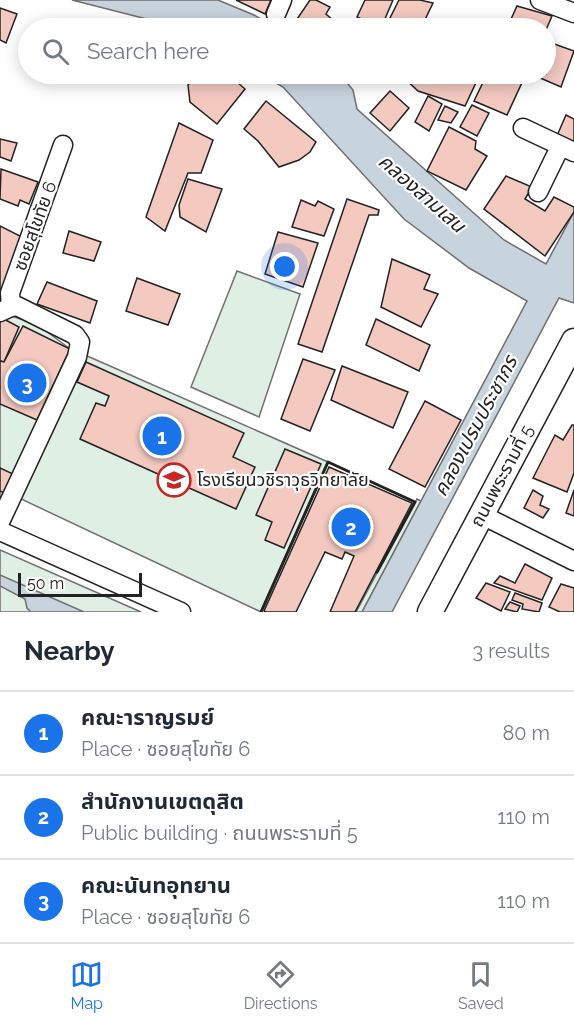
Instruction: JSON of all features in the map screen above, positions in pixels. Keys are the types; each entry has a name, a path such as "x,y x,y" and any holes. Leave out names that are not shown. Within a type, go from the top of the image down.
{"main road":[{"name":"ถนนพระรามที่ 5","path":"430,612 480,514 574,341"}],"street":[{"path":"540,0 574,13"},
{"path":"523,128 567,149 538,192"},
{"name":"ซอยสุโขทัย 6","path":"5,310 63,145"},
{"name":"ซอยสุโขทัย 6","path":"0,522 77,357 80,342 75,335 17,306 5,310"},
{"path":"480,514 574,561"},
{"path":"0,531 181,612"}],"green space":[{"path":"237,271 300,294 259,417 191,387"},
{"path":"9,315 38,325 70,349 73,354 3,498 0,496 0,319"},
{"name":"โรงเรียนวชิราวุธวิทยาลัย","path":"85,355 328,462 261,612 19,498"},
{"path":"417,499 421,501 362,612 356,612"},
{"path":"0,550 141,612 0,612"}],"water":[{"path":"72,0 218,0 259,18 143,18"},
{"path":"278,84 348,84 353,90 357,109 504,240 546,264 574,212 574,303 559,298 392,612 362,612 527,301 469,268 404,219"},
{"path":"0,575 84,612 31,612 27,608 25,599 0,586"}],"building":[{"path":"236,0 271,0 265,14"},
{"path":"310,0 316,0 330,7 326,14 331,18 298,18"},
{"path":"365,0 393,0 385,18 357,17"},
{"path":"399,0 420,0 433,3 426,18 390,18"},
{"path":"517,6 552,16 551,18 512,18"},
{"path":"0,8 17,14 6,43 0,40"},
{"path":"556,45 574,51 561,87 554,84 556,84"},
{"path":"239,84 245,89 217,124 190,102 188,85"},
{"path":"411,84 475,84 465,106 418,91"},
{"path":"482,84 521,84 507,115 474,101"},
{"path":"390,91 409,108 390,131 370,113"},
{"path":"428,96 442,104 429,131 415,122"},
{"path":"266,101 316,142 310,152 299,160 279,167 258,141 244,129"},
{"path":"472,105 489,113 477,136 460,127"},
{"path":"445,106 458,112 451,123 438,120"},
{"path":"566,115 574,119 574,146 556,138"},
{"path":"179,123 213,140 201,173 188,173 165,231 146,217"},
{"path":"449,127 476,141 475,149 487,156 466,190 427,171"},
{"path":"0,139 17,143 11,161 0,157"},
{"path":"1,169 38,182 29,204 20,200 18,206 0,199"},
{"path":"506,176 532,187 525,199 545,211 554,197 574,207 574,212 545,256 484,209"},
{"path":"188,179 222,189 206,232 180,217 179,205"},
{"path":"347,199 379,210 378,215 369,215 322,352 298,344"},
{"path":"301,200 315,206 318,201 334,209 324,236 292,227"},
{"path":"0,226 22,237 2,290 0,289"},
{"path":"69,231 101,242 94,261 63,253"},
{"path":"278,232 318,243 303,287 265,274"},
{"path":"392,259 430,275 424,289 438,294 421,327 381,307"},
{"path":"137,278 180,294 168,325 126,311"},
{"path":"47,282 97,301 90,323 37,304"},
{"path":"0,319 19,327 4,362 0,361"},
{"path":"376,319 430,345 419,371 366,345"},
{"path":"23,326 70,349 37,420 0,404 0,361 4,362"},
{"path":"303,359 335,370 310,431 281,419"},
{"path":"86,362 244,433 233,457 255,467 236,509 80,439 96,403 105,406 109,396 77,382"},
{"path":"342,366 408,392 393,428 331,400"},
{"path":"425,401 461,420 425,487 389,469"},
{"path":"574,425 574,473 567,492 533,478 555,435 563,440"},
{"path":"285,449 321,464 284,548 265,540 272,522 256,515"},
{"path":"329,467 412,503 355,612 330,612 354,556 345,552 342,559 325,552 296,612 266,612 264,611"},
{"path":"0,468 13,474 4,493 0,491"},
{"path":"533,490 543,496 540,505 549,509 543,518 524,508"},
{"path":"574,490 574,516 566,513"},
{"path":"525,564 552,578 542,600 494,583 500,576 515,583"},
{"path":"486,583 510,592 501,611 476,598"},
{"path":"561,584 574,588 574,612 560,612 549,607"},
{"path":"515,593 542,603 539,612 522,609 523,604 512,600"},
{"path":"510,602 520,606 517,612 505,609"}],"wall":[{"path":"261,612 328,462 415,502 377,572"}],"place":[{"name":"คณะนันทอุทยาน","path":"27,383"},
{"name":"คณะาราญรมย์","path":"162,436"},
{"name":"โรงเรียนวชิราวุธวิทยาลัย","path":"174,480"},
{"name":"สำนักงานเขตดุสิต","path":"351,527"}],"water label":[{"name":"คลองสามเสน","path":"422,193"},
{"name":"คลองเปรมประชากร","path":"475,426"}]}
